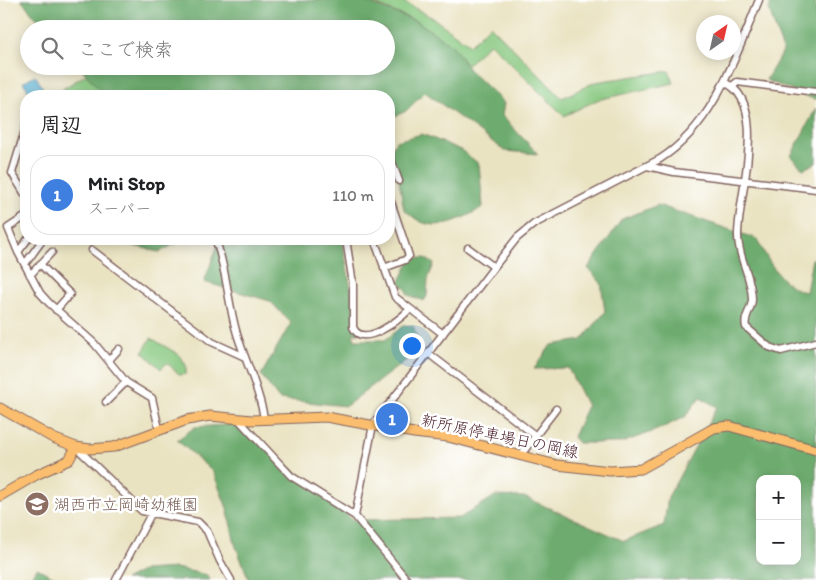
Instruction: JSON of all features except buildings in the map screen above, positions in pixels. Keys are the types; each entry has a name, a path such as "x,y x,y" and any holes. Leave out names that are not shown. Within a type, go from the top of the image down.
{"main road":[{"name":"新所原停車場日の岡線","path":"0,408 29,426 76,447 90,449 114,447 186,420 210,416 238,419 326,417 448,437 520,456 585,469 622,471 641,468 714,428 729,426 816,450"},
{"path":"0,496 36,475 69,460 76,447"}],"street":[{"path":"355,516 373,425 494,267 517,238 534,224 672,152 696,129 724,82 759,0"},
{"path":"724,82 732,86 745,106 749,144 746,180 738,220 740,258 752,298 751,307 745,318 746,328 770,348 781,351 816,342"},
{"path":"732,86 737,82 816,92"},
{"path":"20,147 12,173 20,186"},
{"path":"647,166 674,172 816,189"},
{"path":"395,170 399,181"},
{"path":"384,268 409,256 395,214"},
{"path":"0,230 8,228 20,220"},
{"path":"8,228 24,264 42,295 56,310 94,343 126,382 152,398 159,429"},
{"path":"18,252 23,245"},
{"path":"24,264 39,245"},
{"path":"217,245 225,268 233,320 245,357 260,393 264,418"},
{"path":"347,245 353,284 353,327 356,332 360,334 378,333 410,309"},
{"path":"376,245 395,297 443,334"},
{"path":"468,248 494,267"},
{"path":"92,250 212,342 245,357"},
{"path":"30,275 52,252"},
{"path":"40,264 70,294 56,310"},
{"path":"109,360 119,349"},
{"path":"428,353 536,436"},
{"path":"106,402 126,382"},
{"path":"520,456 556,409"},
{"path":"238,419 291,476 355,516 407,580"},
{"path":"76,447 126,497 142,510 151,514 198,522 207,531 220,561 231,580"},
{"path":"116,580 151,514"}],"green space":[{"path":"21,0 361,0 418,22 453,46 470,71 504,103 502,116 538,154 505,151 425,92 406,111 395,116 395,90 100,90 87,75 395,75 395,20 38,20"},
{"path":"366,0 400,0 433,18 470,45 490,25 562,98 595,82 669,71 674,83 597,100 564,116 490,43 467,65 447,42 418,22"},
{"path":"771,0 816,0 816,100 766,80 783,51 769,10"},
{"path":"85,75 106,75 116,90 61,90"},
{"path":"816,108 816,163 803,169 791,156"},
{"path":"422,134 461,150 479,164 483,207 463,218 438,225 421,222 404,210 395,170 396,141"},
{"path":"658,205 757,239 776,272 789,285 797,289 806,292 812,259 816,259 816,580 249,580 235,544 227,508 213,472 177,440 195,427 239,424 353,520 460,518 495,496 524,497 624,541 664,525 668,497 717,407 700,397 685,417 657,430 621,443 578,443 573,437 587,406 568,368 534,369 551,345 582,340 605,312 601,283 588,268 622,219"},
{"path":"130,245 173,245 159,252"},
{"path":"218,245 343,245 359,333 353,333 355,340 385,340 404,325 413,326 419,341 413,355 346,406 279,399 261,375 291,323 270,301 204,282"},
{"path":"416,258 425,258 434,264 428,279 427,296 424,301 408,295 406,289 399,283 409,263"},
{"path":"151,338 178,354 186,365 186,374 180,375 167,363 161,369 143,352"},
{"path":"37,568 60,580 28,580"},
{"path":"176,568 207,575 210,580 125,580 144,570"}],"water":[{"path":"35,75 44,90 28,90 23,82"}],"place":[{"name":"Mini Stop","path":"392,419"},
{"name":"湖西市立岡崎幼稚園","path":"37,504"}]}
